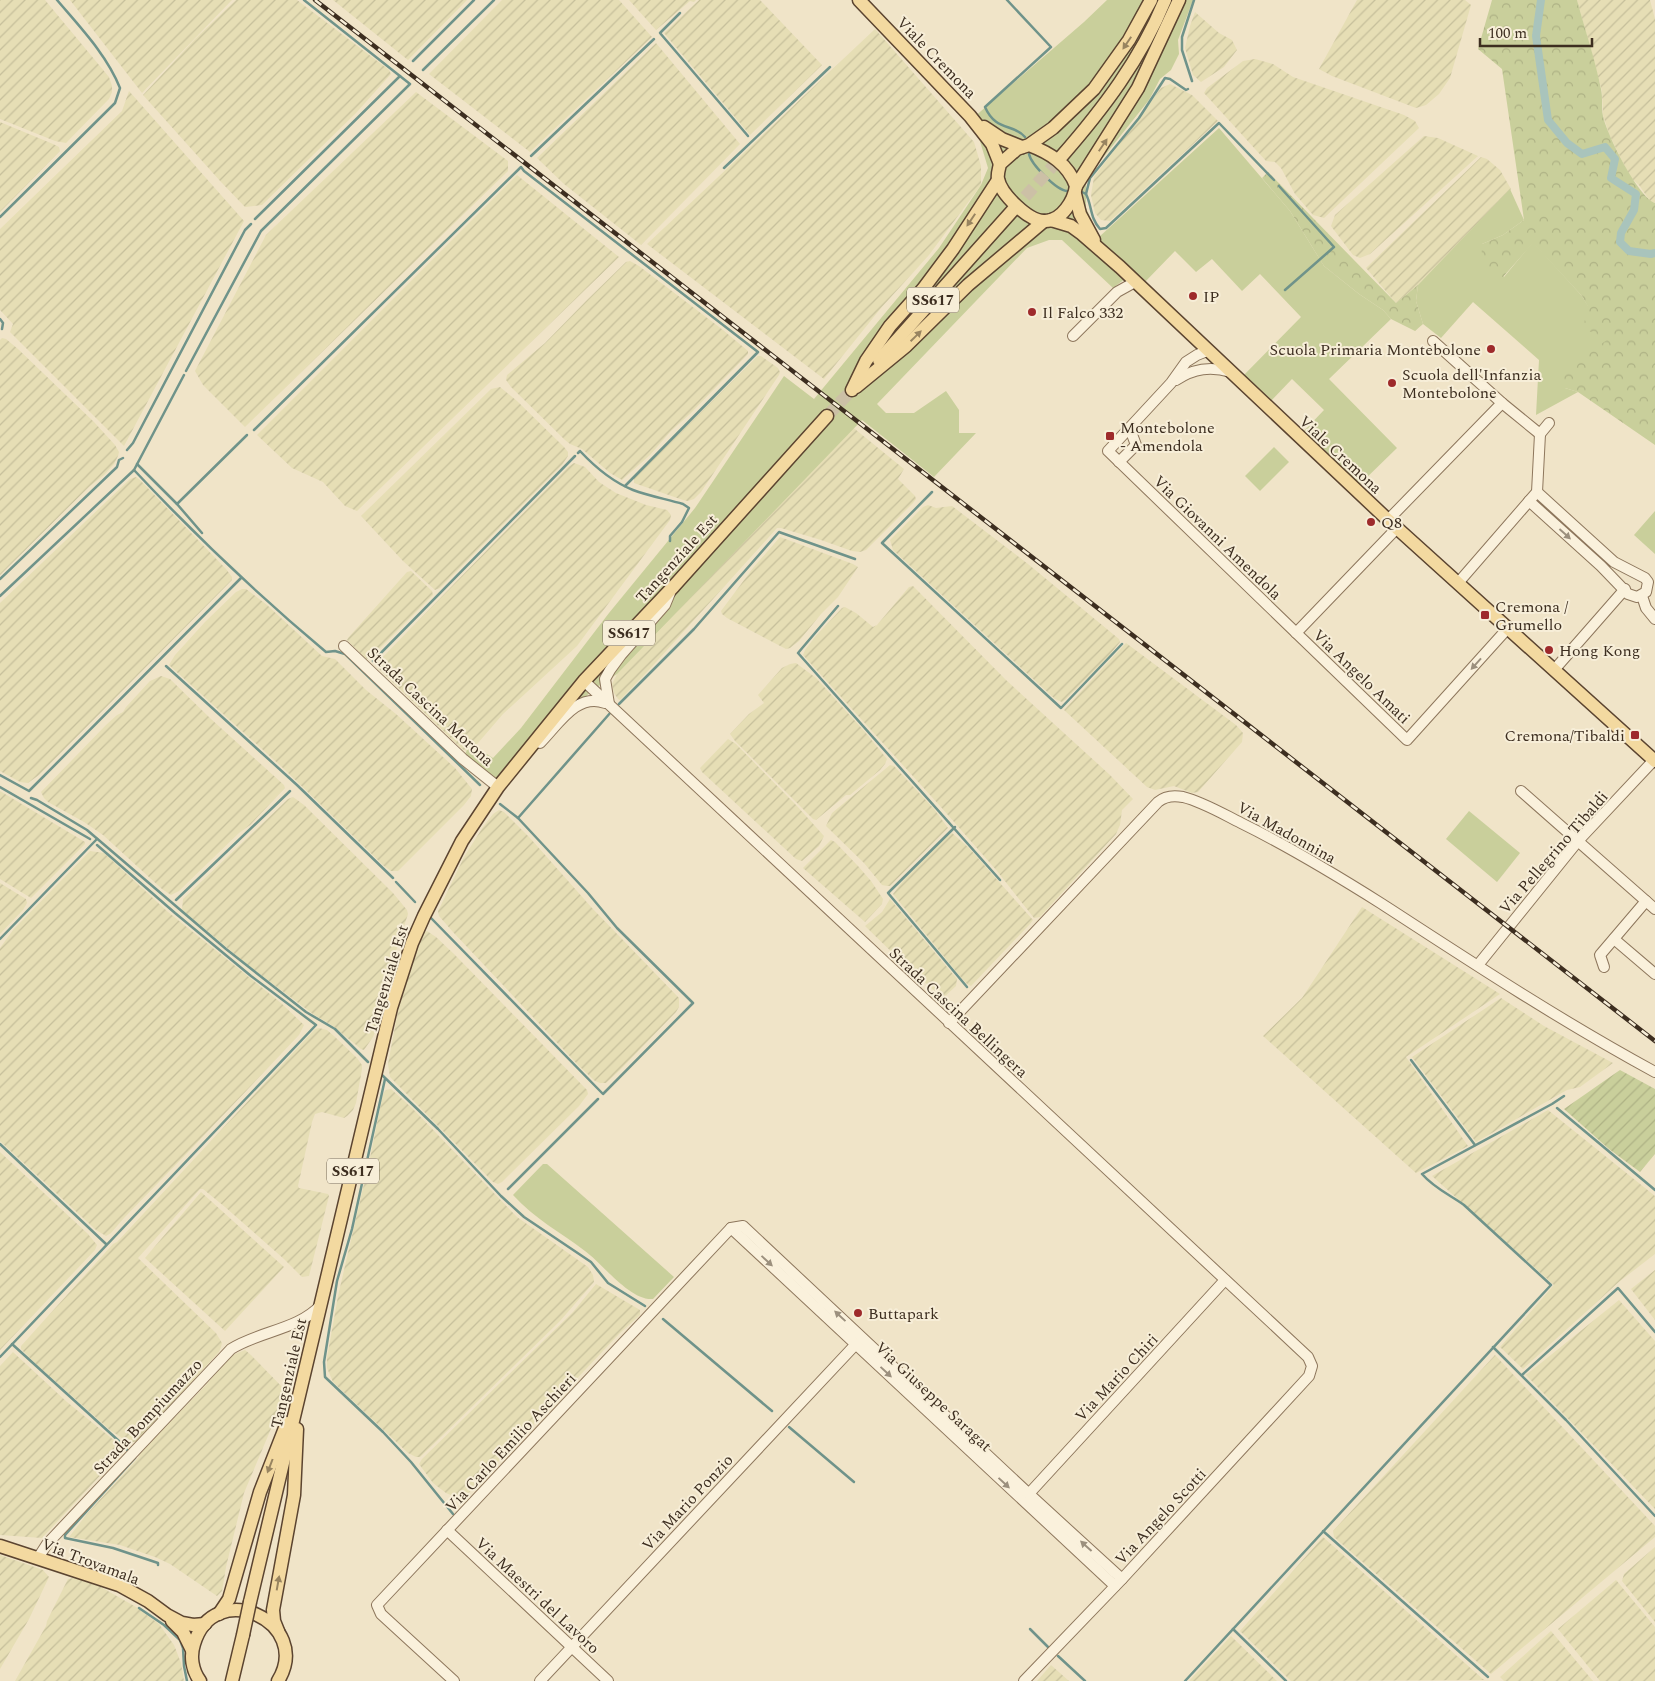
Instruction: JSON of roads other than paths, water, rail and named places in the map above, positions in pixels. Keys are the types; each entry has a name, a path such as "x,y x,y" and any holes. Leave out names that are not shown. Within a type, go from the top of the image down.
{"main road":[{"name":"Viale Cremona","path":"859,0 970,116 989,140 1000,164"},
{"path":"852,390 871,354 890,326 923,289 953,249 998,180 1000,164 1012,152 1026,146 1053,128 1094,89 1129,40 1151,0"},
{"path":"1061,156 1093,120 1122,81 1142,49 1165,0"},
{"path":"852,390 906,346 968,285 1048,221 1066,209 1138,88 1179,0"},
{"name":"Viale Cremona","path":"970,116 991,132 1013,144 1026,146"},
{"path":"1026,146 1042,150 1061,163 1069,171 1076,190"},
{"path":"998,180 1012,202 1033,218 1048,221"},
{"name":"Viale Cremona","path":"1076,190 1080,214 1091,237 1135,282 1393,524 1655,761"},
{"name":"SS617","path":"852,390 1013,210"},
{"name":"Viale Cremona","path":"1048,221 1071,226 1120,267"},
{"name":"Tangenziale Est","path":"232,1680 391,1008 412,942 462,841 498,788 524,755 584,681 674,586 827,416"},
{"path":"220,1614 229,1599 260,1492 288,1420 297,1406"},
{"path":"278,1681 284,1668 285,1656 283,1643 274,1621 273,1610 294,1495 298,1435 297,1406"},
{"name":"Via Trovamala","path":"0,1546 118,1585 148,1601 183,1632 192,1650 193,1664 200,1681"},
{"path":"192,1650 197,1636 205,1624 230,1610 252,1612 262,1616 278,1631"},
{"name":"Via Trovamala","path":"167,1616 182,1623 193,1625 205,1624"}],"street":[{"path":"1073,336 1117,292 1135,282"},
{"path":"1187,331 1193,348 1190,360"},
{"path":"1433,340 1502,403 1540,434"},
{"path":"1205,368 1208,352"},
{"name":"Via Giovanni Amendola","path":"1208,352 1197,355 1190,360 1108,452 1296,633"},
{"name":"Via Giovanni Amendola","path":"1171,383 1184,374 1205,368 1219,368 1230,372"},
{"path":"1296,633 1502,403"},
{"path":"1458,583 1537,492 1540,434 1549,423"},
{"path":"1119,462 1136,445 1130,429"},
{"path":"1529,502 1632,596 1642,596 1646,592 1648,582 1645,578 1614,562 1537,492"},
{"path":"1554,670 1625,589 1626,579 1636,573"},
{"path":"524,755 537,747 574,706 585,701 598,700 609,704 605,679 621,655 665,605 674,586"},
{"path":"1642,596 1646,608 1655,619"},
{"name":"Via Angelo Amati","path":"1296,633 1407,740 1508,628"},
{"name":"Strada Cascina Morona","path":"344,646 463,759 498,788"},
{"name":"Strada Cascina Bellingera","path":"584,681 1308,1357 1312,1366"},
{"name":"Via Pellegrino Tibaldi","path":"1478,966 1578,841 1655,761"},
{"path":"1521,791 1651,902 1600,955 1604,967"},
{"name":"Via Madonnina","path":"949,1023 1154,805 1162,798 1168,796 1184,798 1220,812 1283,844 1478,966 1655,1072"},
{"path":"1614,939 1655,974"},
{"name":"Via Giuseppe Saragat","path":"731,1228 743,1226 1026,1497"},
{"name":"Via Giuseppe Saragat","path":"731,1228 1119,1583"},
{"name":"Via Carlo Emilio Aschieri","path":"454,1681 381,1614 377,1605 731,1228"},
{"name":"Via Mario Chiri","path":"1026,1497 1225,1280"},
{"name":"Strada Bompiumazzo","path":"38,1558 54,1537 231,1349 245,1341 297,1322 322,1304"},
{"path":"297,1322 310,1326 315,1333"},
{"name":"Via Mario Ponzio","path":"540,1681 856,1344"},
{"name":"Via Angelo Scotti","path":"1024,1681 1119,1583 1309,1376 1312,1366"},
{"name":"Via Maestri del Lavoro","path":"447,1530 608,1681"},
{"path":"285,1656 286,1678 288,1681"}],"waterway":[{"path":"0,217 115,103 120,88 108,64 84,31 57,0"},
{"path":"186,371 261,231 410,84 304,0"},
{"path":"413,61 474,0"},
{"path":"423,70 494,0"},
{"path":"1007,0 1051,47 985,107 989,115 999,124 1015,130 1025,137"},
{"path":"1192,81 1182,50 1182,37 1194,0"},
{"path":"1541,0 1536,36 1548,120 1567,143 1582,154 1605,147 1615,159 1611,178 1636,194 1634,210 1621,233 1620,242 1629,251 1655,253"},
{"path":"680,13 660,33 748,136"},
{"path":"531,156 654,39"},
{"path":"724,168 830,67"},
{"path":"255,219 400,76"},
{"path":"1086,194 1090,178 1139,118 1165,78 1170,79 1186,90 1188,89"},
{"path":"1082,192 1086,194 1097,225 1100,229 1106,228 1219,123 1274,180"},
{"path":"1029,154 1034,164 1045,176 1062,190 1067,191"},
{"path":"254,430 521,167 758,352 625,486"},
{"path":"1279,186 1334,247 1285,290"},
{"path":"127,450 133,443 245,230 251,224"},
{"path":"0,319 3,323 2,329"},
{"path":"0,596 134,470 184,375"},
{"path":"137,464 177,504 247,435"},
{"path":"578,453 580,451 604,473 626,487 683,504 689,508 682,522 670,536 670,541"},
{"path":"373,661 575,456"},
{"path":"0,579 117,467 119,460 123,458"},
{"path":"134,470 203,541 251,586 326,652 335,651 345,654 480,785"},
{"path":"932,492 882,543 1061,708 1122,644"},
{"path":"177,504 202,533"},
{"path":"619,704 694,629 779,532 855,559"},
{"path":"0,775 29,791 241,578"},
{"path":"838,606 798,653 1000,880"},
{"path":"166,666 297,785 393,878"},
{"path":"518,818 611,712"},
{"path":"0,787 90,839"},
{"path":"176,900 290,791"},
{"path":"31,798 87,830 226,949 306,1012 335,1029 368,1062"},
{"path":"431,918 603,1094 693,1003 617,928 588,893 518,818 500,804"},
{"path":"955,827 888,893 967,987"},
{"path":"0,939 97,839"},
{"path":"0,1357 316,1025 251,976 97,845"},
{"path":"396,882 415,902"},
{"path":"1411,1060 1475,1145"},
{"path":"382,1075 524,1217 591,1262 608,1283 645,1306"},
{"path":"385,1079 352,1229 337,1281 324,1362 325,1377 383,1432 411,1462 453,1514"},
{"path":"1185,1681 1551,1285 1464,1205 1437,1187 1422,1174 1564,1096"},
{"path":"508,1189 598,1099"},
{"path":"1557,1108 1655,1190"},
{"path":"0,1144 106,1244"},
{"path":"1522,1375 1618,1288 1655,1332"},
{"path":"663,1319 772,1411"},
{"path":"12,1344 128,1451"},
{"path":"1493,1347 1566,1420 1655,1516"},
{"path":"789,1427 854,1482"},
{"path":"135,1458 65,1535 65,1538 113,1548 158,1563 158,1565"},
{"path":"1323,1531 1488,1677"},
{"path":"139,1608 164,1625 180,1640 183,1648 187,1681"},
{"path":"1030,1629 1048,1647"},
{"path":"1233,1629 1286,1681"},
{"path":"1058,1656 1085,1681"}],"tunnel":[{"path":"1013,210 1061,157"},
{"path":"827,416 852,390"}],"railway":[{"path":"315,0 1655,1041"}],"place":[{"name":"IP","path":"1193,296"},
{"name":"Il Falco 332","path":"1032,312"},
{"name":"Scuola Primaria Montebolone","path":"1491,349"},
{"name":"Scuola dell'Infanzia Montebolone","path":"1392,383"},
{"name":"Montebolone - Amendola","path":"1110,436"},
{"name":"Q8","path":"1371,522"},
{"name":"Cremona / Grumello","path":"1485,615"},
{"name":"Hong Kong","path":"1549,650"},
{"name":"Cremona/Tibaldi","path":"1635,735"},
{"name":"Buttapark","path":"858,1313"}]}
